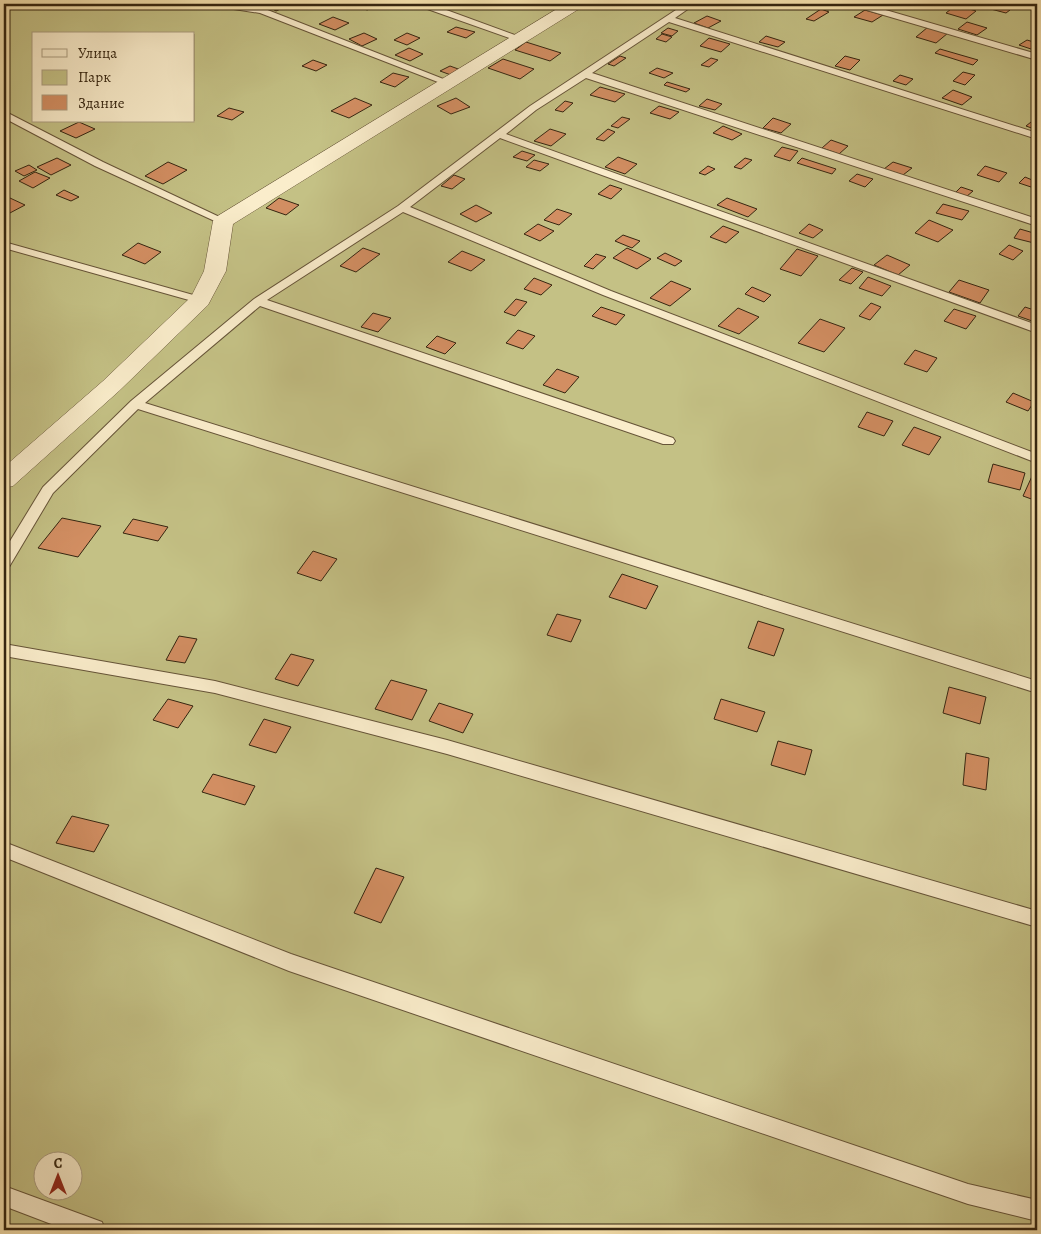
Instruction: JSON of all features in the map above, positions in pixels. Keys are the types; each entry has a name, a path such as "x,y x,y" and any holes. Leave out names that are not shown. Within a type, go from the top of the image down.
{"street":[{"path":"4,480 111,386 200,300 215,271 223,221 446,82 576,4"}],"lane":[{"path":"222,4 262,11 446,82"},
{"path":"422,4 518,38"},
{"path":"4,563 48,490 136,404 258,301 402,208 497,134 691,4"},
{"path":"856,4 1037,58"},
{"path":"668,18 1037,136"},
{"path":"584,74 1037,223"},
{"path":"4,114 99,164 223,221"},
{"path":"497,134 1037,329"},
{"path":"402,208 607,293 1037,459"},
{"path":"4,245 200,300"},
{"path":"258,301 668,441"},
{"path":"136,404 1037,687"},
{"path":"4,650 215,687 447,747 1037,919"},
{"path":"4,849 289,962 968,1194 1037,1211"},
{"path":"4,1196 94,1230"}],"green space":[{"path":"4,4 1037,4 1037,1230 4,1230"}],"building":[{"path":"281,4 292,4 276,11 271,8"},
{"path":"383,4 367,10 357,5"},
{"path":"826,4 837,5 828,10 820,7"},
{"path":"903,4 895,9 882,5"},
{"path":"986,4 1010,10 1006,13 983,7"},
{"path":"956,5 976,11 966,19 946,13"},
{"path":"821,9 829,12 814,21 806,19"},
{"path":"865,10 883,15 872,22 854,17"},
{"path":"707,16 721,21 708,28 694,23"},
{"path":"333,17 349,23 335,30 319,24"},
{"path":"967,22 987,28 977,35 958,29"},
{"path":"456,27 475,32 466,38 447,32"},
{"path":"928,27 948,33 936,43 916,37"},
{"path":"668,28 678,31 672,36 661,33"},
{"path":"364,33 377,39 362,46 349,39"},
{"path":"407,33 420,38 407,45 394,40"},
{"path":"662,34 672,37 666,42 656,39"},
{"path":"766,36 785,42 778,47 759,42"},
{"path":"709,38 730,44 721,52 700,46"},
{"path":"1027,40 1037,43 1037,51 1019,45"},
{"path":"526,42 561,53 550,61 515,50"},
{"path":"409,48 423,54 410,61 395,55"},
{"path":"940,49 978,60 973,65 935,53"},
{"path":"620,56 626,58 614,66 608,64"},
{"path":"845,56 860,60 850,70 835,66"},
{"path":"711,58 718,60 709,67 701,65"},
{"path":"503,59 534,69 520,79 488,68"},
{"path":"313,60 327,65 316,71 302,66"},
{"path":"450,66 461,70 451,75 440,71"},
{"path":"657,68 673,73 664,78 649,73"},
{"path":"963,72 975,75 965,85 953,81"},
{"path":"393,73 409,77 395,87 380,82"},
{"path":"900,75 913,79 906,85 893,81"},
{"path":"667,82 690,89 686,92 664,85"},
{"path":"600,87 625,94 615,102 590,95"},
{"path":"953,90 972,97 962,105 942,98"},
{"path":"355,98 372,105 349,118 331,111"},
{"path":"456,98 470,107 451,114 437,106"},
{"path":"707,99 722,104 715,110 699,106"},
{"path":"565,101 573,103 563,112 555,110"},
{"path":"659,106 679,112 670,119 650,113"},
{"path":"229,108 244,112 232,120 217,116"},
{"path":"622,117 630,119 618,128 611,126"},
{"path":"773,118 791,124 781,133 763,128"},
{"path":"1036,118 1037,130 1026,126"},
{"path":"79,122 95,129 76,138 60,131"},
{"path":"723,126 742,134 732,140 713,133"},
{"path":"550,129 566,134 551,146 534,141"},
{"path":"608,129 615,132 604,141 596,139"},
{"path":"831,140 848,146 839,154 822,148"},
{"path":"782,147 798,151 790,161 774,156"},
{"path":"522,151 535,155 527,161 513,157"},
{"path":"618,157 637,164 625,174 605,167"},
{"path":"57,158 71,165 51,175 37,167"},
{"path":"745,158 752,160 741,169 734,167"},
{"path":"802,158 836,169 832,174 797,163"},
{"path":"534,160 549,164 540,171 526,167"},
{"path":"168,162 187,170 163,184 145,176"},
{"path":"893,162 912,168 903,175 884,169"},
{"path":"29,165 37,170 24,176 15,171"},
{"path":"708,166 715,169 705,175 699,173"},
{"path":"985,166 1007,173 999,182 977,175"},
{"path":"35,172 50,178 33,188 19,181"},
{"path":"857,174 873,179 865,187 849,181"},
{"path":"454,175 465,179 452,189 441,186"},
{"path":"1025,177 1037,182 1037,189 1019,183"},
{"path":"610,185 622,189 611,199 598,194"},
{"path":"961,187 973,191 966,197 955,193"},
{"path":"64,190 79,197 71,201 56,195"},
{"path":"10,198 25,205 8,214 4,212 4,202"},
{"path":"279,198 299,205 286,215 266,208"},
{"path":"727,198 757,209 748,217 717,205"},
{"path":"943,204 969,211 962,220 936,213"},
{"path":"476,205 492,213 476,222 460,214"},
{"path":"557,209 572,214 559,225 544,220"},
{"path":"929,220 953,230 938,242 915,233"},
{"path":"538,224 554,231 540,241 524,234"},
{"path":"809,224 823,230 813,238 799,233"},
{"path":"723,226 739,232 726,243 710,237"},
{"path":"1020,229 1037,234 1034,243 1014,238"},
{"path":"623,235 640,241 632,248 615,241"},
{"path":"138,243 161,252 145,264 122,255"},
{"path":"1009,245 1023,251 1013,260 999,254"},
{"path":"363,248 380,254 356,272 340,266"},
{"path":"627,248 651,259 637,269 613,258"},
{"path":"797,249 818,256 801,276 780,269"},
{"path":"462,251 485,260 471,271 448,262"},
{"path":"665,253 682,261 675,266 657,258"},
{"path":"596,254 606,257 593,269 584,266"},
{"path":"887,255 910,265 898,275 874,265"},
{"path":"852,268 863,272 851,284 839,280"},
{"path":"868,277 891,286 882,296 859,288"},
{"path":"534,278 552,285 541,295 524,289"},
{"path":"959,280 989,290 980,303 949,292"},
{"path":"671,281 691,289 670,306 650,298"},
{"path":"752,287 771,295 764,302 745,294"},
{"path":"516,299 527,302 515,316 504,312"},
{"path":"871,303 881,307 870,320 859,316"},
{"path":"601,307 625,315 616,325 592,316"},
{"path":"1025,307 1037,311 1035,322 1018,316"},
{"path":"738,308 759,317 739,334 718,326"},
{"path":"954,309 976,316 966,329 944,321"},
{"path":"373,313 391,318 378,332 361,327"},
{"path":"820,319 845,328 824,352 798,343"},
{"path":"518,330 535,336 523,349 506,343"},
{"path":"437,336 456,343 445,354 426,347"},
{"path":"915,350 937,358 927,372 904,364"},
{"path":"557,369 579,377 565,393 543,385"},
{"path":"1013,393 1034,402 1028,411 1006,402"},
{"path":"867,412 893,421 884,436 858,427"},
{"path":"914,427 941,437 929,455 902,445"},
{"path":"993,464 1025,473 1020,490 988,482"},
{"path":"1033,474 1037,476 1037,501 1023,496"},
{"path":"62,518 101,526 78,557 38,548"},
{"path":"133,519 168,527 158,541 123,533"},
{"path":"313,551 337,559 321,581 297,573"},
{"path":"622,574 658,586 646,609 609,597"},
{"path":"557,614 581,620 571,642 547,635"},
{"path":"758,621 784,629 774,656 748,648"},
{"path":"179,636 197,639 185,663 166,660"},
{"path":"291,654 314,660 298,686 275,679"},
{"path":"391,680 427,690 412,720 375,709"},
{"path":"949,687 986,697 980,724 943,713"},
{"path":"168,699 193,706 178,728 153,720"},
{"path":"721,699 765,712 757,732 714,719"},
{"path":"439,703 473,714 463,733 429,721"},
{"path":"264,719 291,727 276,753 249,745"},
{"path":"778,741 812,750 805,775 771,765"},
{"path":"966,753 989,758 986,790 963,785"},
{"path":"213,774 255,786 245,805 202,792"},
{"path":"72,816 109,825 94,852 56,843"},
{"path":"376,868 404,877 381,923 354,913"}]}
